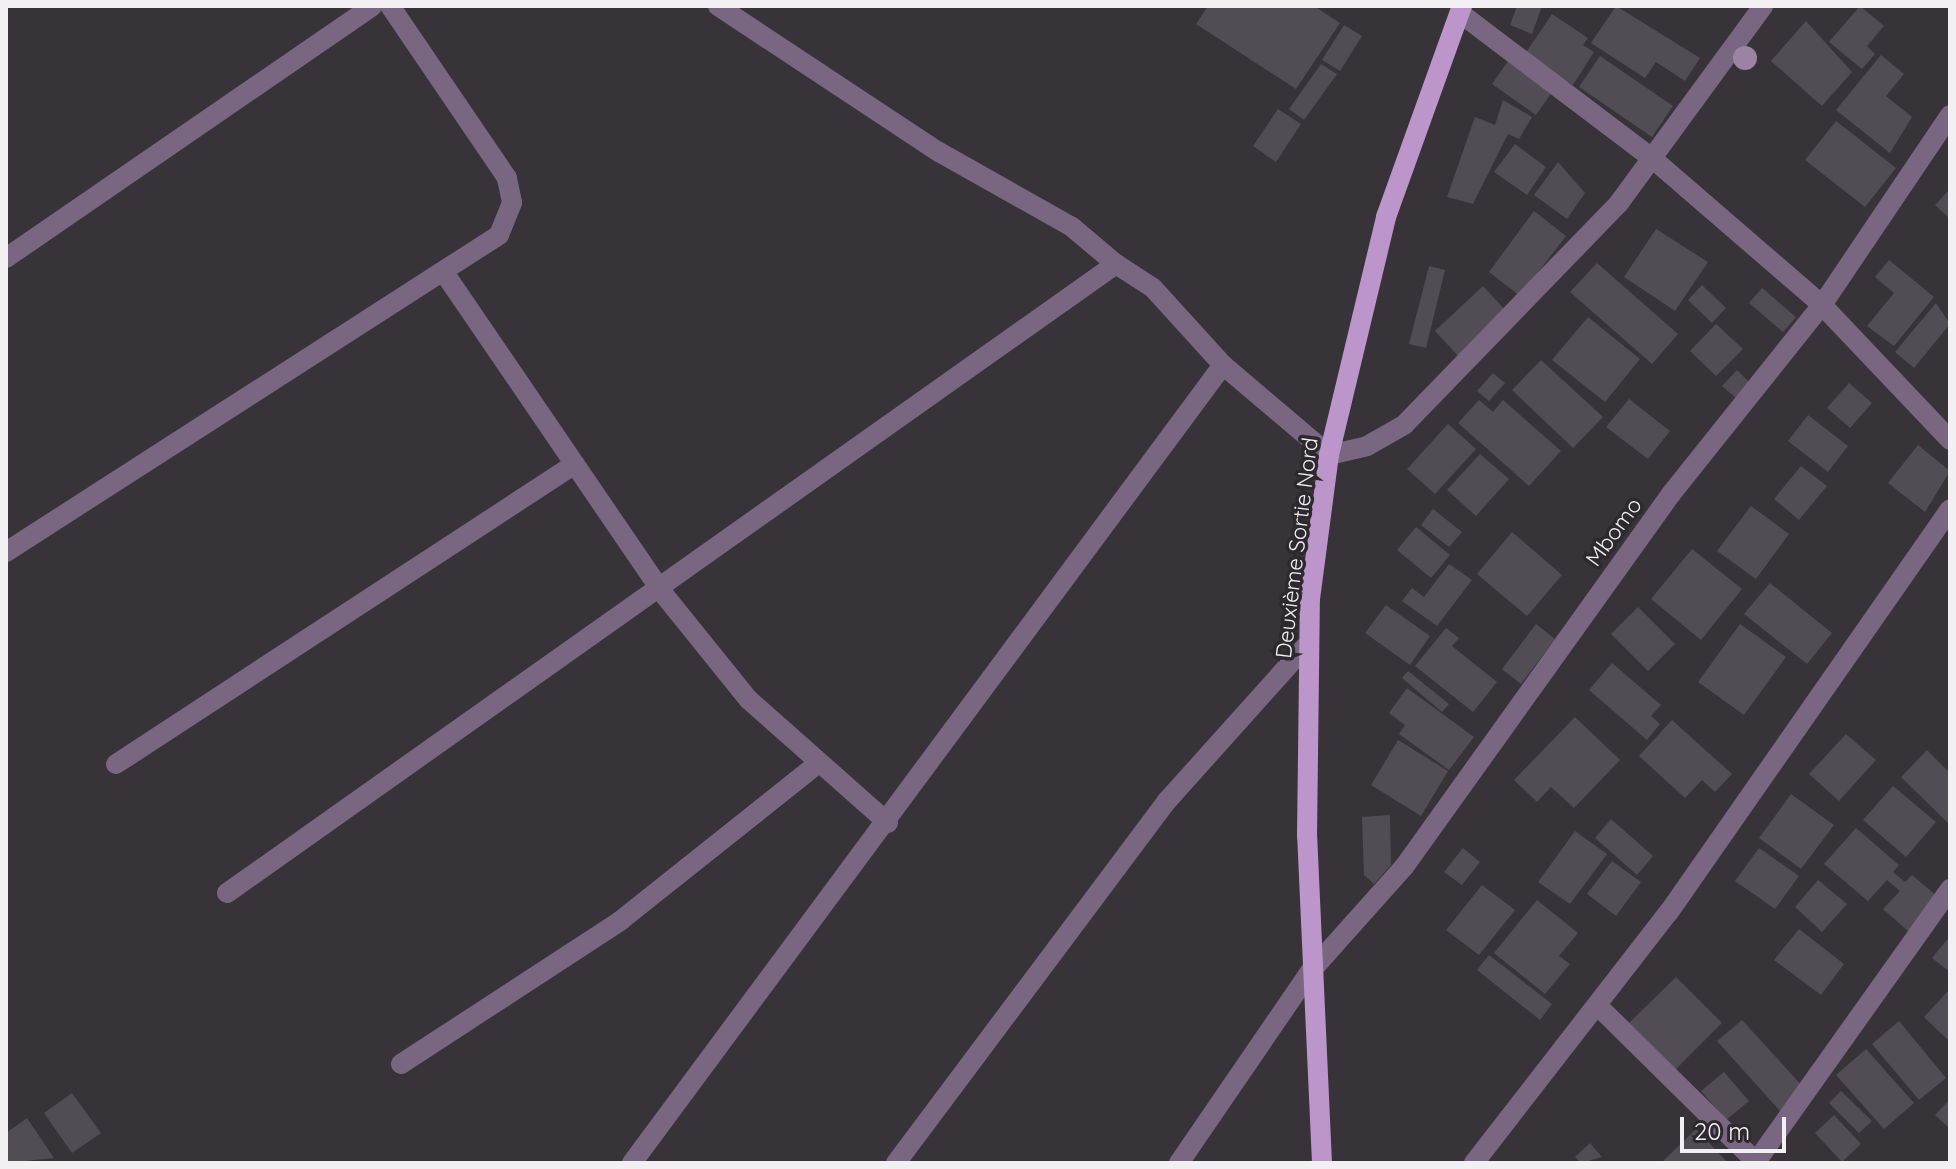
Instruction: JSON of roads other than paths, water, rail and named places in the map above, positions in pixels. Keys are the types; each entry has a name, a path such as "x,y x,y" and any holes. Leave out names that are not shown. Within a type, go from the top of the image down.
{"main road":[{"name":"Deuxième Sortie Nord","path":"1322,1163 1310,972 1305,647 1329,455 1386,217 1461,9"}],"street":[{"path":"6,258 372,6"},
{"path":"6,552 445,274 499,235 512,202 507,178 390,6"},
{"path":"718,6 939,152 1055,215 1116,264 1153,288 1223,365 1329,455 1367,446 1404,425 1525,306 1653,159 1763,6"},
{"path":"1461,9 1653,159 1822,305 1950,440"},
{"name":"Mbomo","path":"1179,1163 1310,972 1404,867 1671,494 1822,305 1950,115"},
{"path":"227,893 661,591 1116,264"},
{"path":"445,274 661,591 748,699 816,765 888,823"},
{"path":"632,1163 888,823 1223,365"},
{"path":"116,764 575,464"},
{"path":"1474,1163 1599,1007 1950,509"},
{"path":"896,1163 1166,802 1305,647"},
{"path":"401,1064 620,921 816,765"},
{"path":"1599,1007 1756,1163 1950,889"}]}
